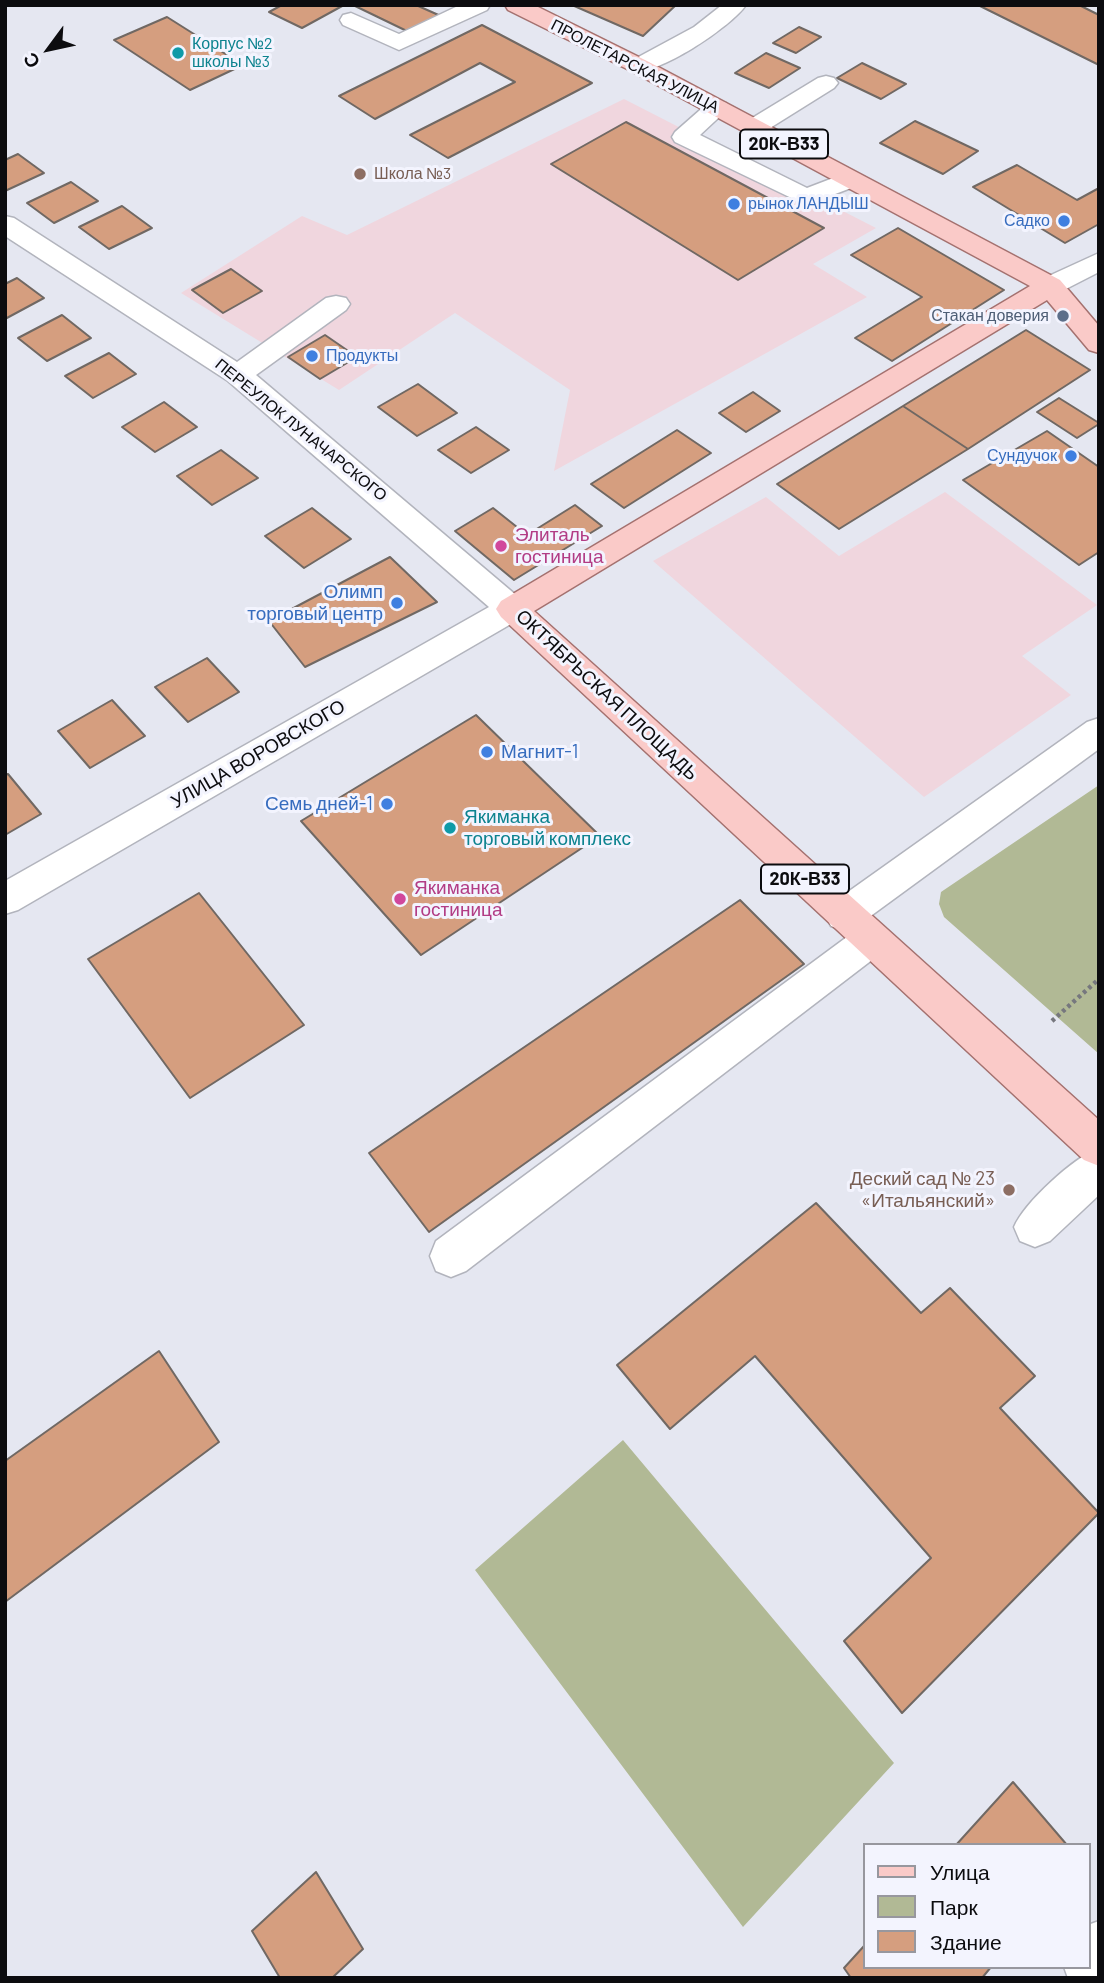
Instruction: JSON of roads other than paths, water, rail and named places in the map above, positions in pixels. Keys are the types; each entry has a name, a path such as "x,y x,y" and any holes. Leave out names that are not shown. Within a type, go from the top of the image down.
{"main road":[{"name":"ПРОЛЕТАРСКАЯ УЛИЦА","path":"516,5 639,66 1050,286"},
{"name":"20К-В33","path":"1050,286 1099,344"},
{"name":"ОКТЯБРЬСКАЯ ПЛОЩАДЬ","path":"1050,286 512,609 1099,1147"}],"street":[{"path":"351,20 399,43 479,5"},
{"path":"639,66 703,31 724,17 734,5"},
{"path":"753,128 826,83"},
{"path":"717,108 684,137 806,197 850,180"},
{"name":"ПЕРЕУЛОК ЛУНАЧАРСКОГО","path":"5,224 238,375 512,609"},
{"name":"ОКТЯБРЬСКАЯ ПЛОЩАДЬ","path":"1050,286 1099,261"},
{"path":"238,375 279,342 336,304"},
{"name":"УЛИЦА ВОРОВСКОГО","path":"5,899 512,609"},
{"path":"451,1256 1099,731"},
{"path":"1035,1227 1099,1167"}],"place":[{"name":"Корпус №2 школы №3","path":"178,53"},
{"name":"Школа №3","path":"360,174"},
{"name":"рынок ЛАНДЫШ","path":"734,204"},
{"name":"Садко","path":"1064,221"},
{"name":"Стакан доверия","path":"1063,316"},
{"name":"Продукты","path":"312,356"},
{"name":"Сундучок","path":"1071,456"},
{"name":"Элиталь гостиница","path":"501,546"},
{"name":"Олимп торговый центр","path":"397,603"},
{"name":"Магнит-1","path":"487,752"},
{"name":"Семь дней-1","path":"387,804"},
{"name":"Якиманка торговый комплекс","path":"450,828"},
{"name":"Якиманка гостиница","path":"400,899"},
{"name":"Деский сад № 23 «Итальянский»","path":"1009,1190"}]}
